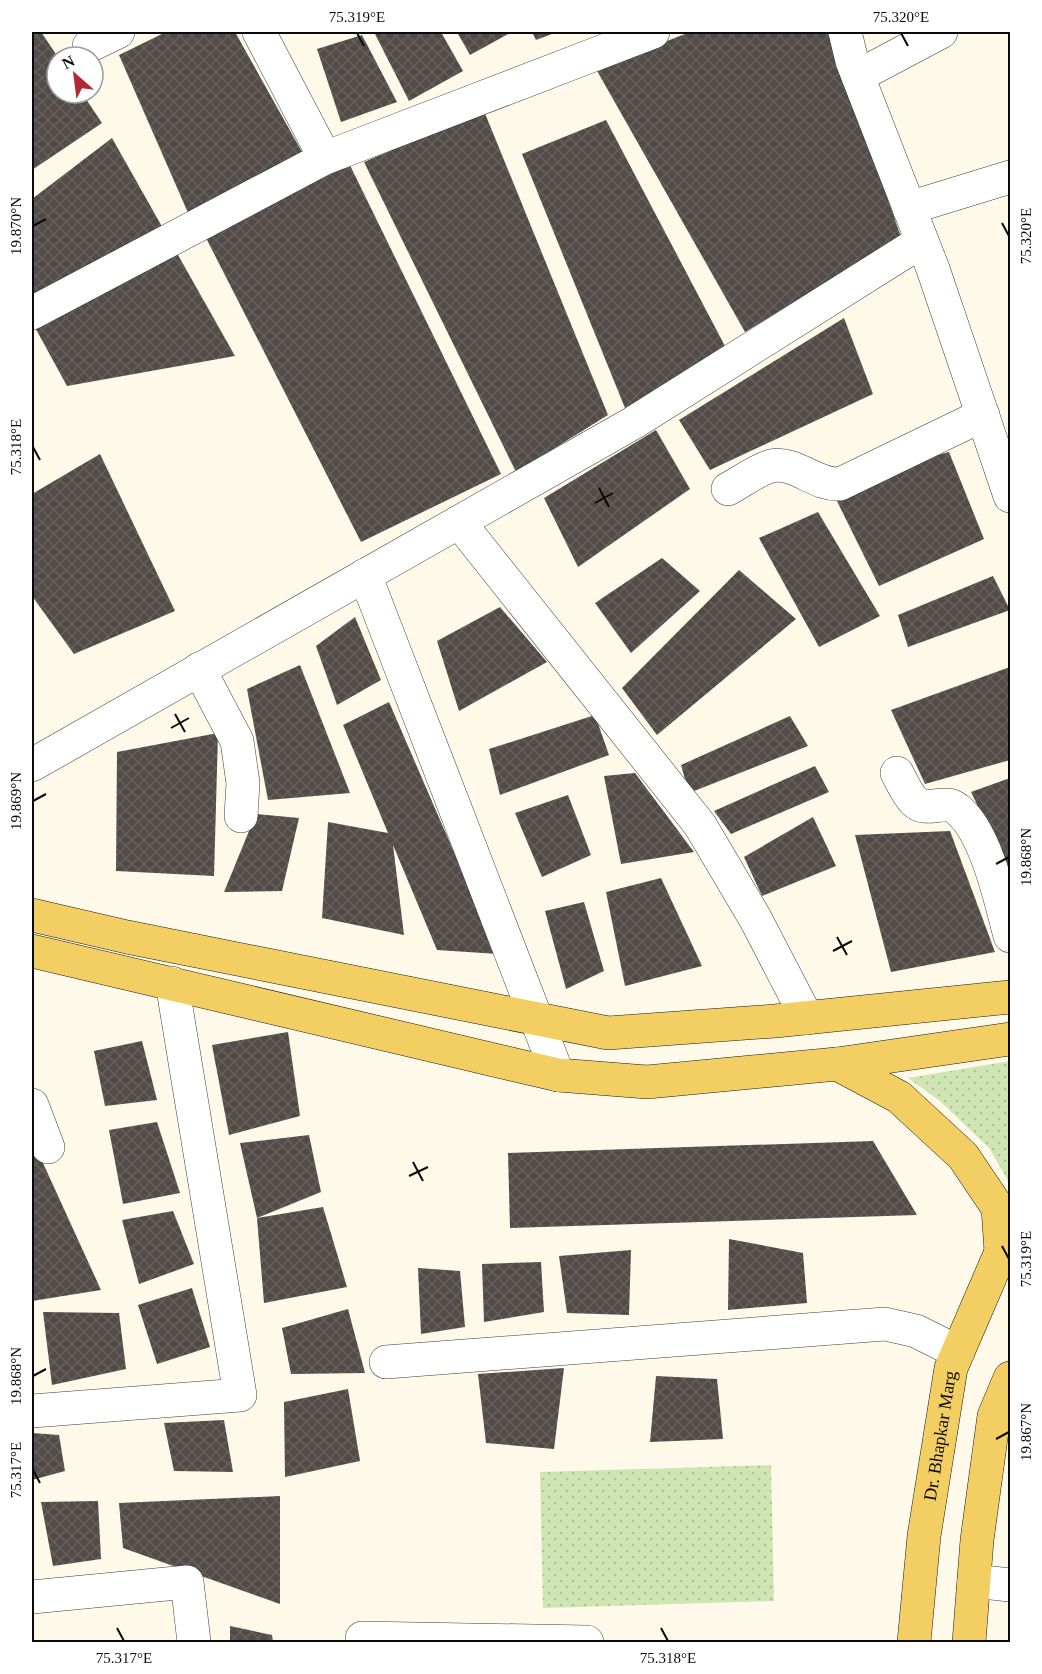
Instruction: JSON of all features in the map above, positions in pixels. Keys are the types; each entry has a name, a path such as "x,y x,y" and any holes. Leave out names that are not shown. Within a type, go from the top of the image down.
{"main road":[{"path":"32,915 608,1033 807,1018 1011,997"},
{"path":"32,951 558,1075 647,1082 837,1064 1011,1039"},
{"path":"837,1064 899,1097 963,1156 998,1208 1006,1247"},
{"name":"Dr. Bhapkar Marg","path":"914,1642 924,1536 951,1368 1006,1247"},
{"path":"969,1642 994,1416 1011,1378"}],"street":[{"path":"91,45 118,32"},
{"path":"259,32 325,158"},
{"path":"32,313 325,158 653,32"},
{"path":"845,32 858,76 922,241 1011,496"},
{"path":"858,76 941,32"},
{"path":"909,208 1011,177"},
{"path":"32,765 653,411 922,241"},
{"path":"728,489 770,466 780,466 829,484 840,484 983,415"},
{"path":"459,522 700,825 755,918 807,1018"},
{"path":"365,575 558,1075"},
{"path":"199,669 237,741 243,783 240,816"},
{"path":"897,773 912,800 920,806 927,808 946,804 955,807 964,815 989,865 1011,936"},
{"path":"32,1411 240,1395 172,983"},
{"path":"32,1105 48,1147"},
{"path":"386,1362 885,1324 916,1331 958,1352"},
{"path":"974,1581 1011,1585"},
{"path":"32,1597 187,1582 194,1642"},
{"path":"362,1638 587,1642"}],"green space":[{"path":"1010,1061 1009,1183 990,1149 940,1101 908,1078"},
{"path":"771,1465 774,1601 543,1608 540,1472"}],"building":[{"path":"32,32 41,32 50,45 45,45 45,105 90,105 102,123 32,170"},
{"path":"166,32 235,32 302,152 189,215 119,55"},
{"path":"374,32 441,32 463,71 409,101"},
{"path":"457,32 512,32 470,55"},
{"path":"532,32 557,32 536,40"},
{"path":"690,32 830,32 901,237 745,332 596,69"},
{"path":"362,35 397,102 341,122 317,49"},
{"path":"484,111 608,415 516,472 364,162"},
{"path":"606,120 726,348 625,408 522,154"},
{"path":"112,138 235,356 67,386 32,322 32,199"},
{"path":"343,151 501,474 361,542 205,236"},
{"path":"844,318 873,394 710,470 679,420"},
{"path":"656,430 690,489 578,567 544,498"},
{"path":"949,452 984,539 879,586 829,485"},
{"path":"100,454 175,611 74,654 32,596 32,494"},
{"path":"818,512 880,616 819,647 759,538"},
{"path":"662,558 700,591 631,653 595,603"},
{"path":"739,570 796,619 657,735 622,688"},
{"path":"993,576 1010,610 908,647 898,615"},
{"path":"500,607 547,662 459,711 437,641"},
{"path":"355,617 381,680 337,705 316,646"},
{"path":"300,665 350,793 268,800 247,689"},
{"path":"1010,667 1010,760 925,784 891,710"},
{"path":"389,702 498,954 437,950 393,845 404,935 322,918 328,822 388,833 343,725"},
{"path":"595,715 609,755 500,795 489,749"},
{"path":"790,716 808,746 689,793 681,765"},
{"path":"218,733 214,876 116,871 117,752"},
{"path":"815,766 829,792 731,834 714,811"},
{"path":"635,773 694,852 621,864 604,776"},
{"path":"1010,778 1010,873 971,792"},
{"path":"568,795 591,855 542,877 515,813"},
{"path":"256,814 299,818 282,891 224,892"},
{"path":"813,817 836,866 762,896 744,857"},
{"path":"950,831 995,952 891,972 855,835"},
{"path":"661,878 702,966 625,986 606,892"},
{"path":"584,902 604,971 566,989 545,911"},
{"path":"288,1032 300,1116 229,1135 212,1045"},
{"path":"142,1041 157,1100 105,1106 94,1051"},
{"path":"157,1122 180,1193 123,1204 109,1130"},
{"path":"309,1135 321,1192 257,1218 240,1143"},
{"path":"32,1139 101,1290 32,1301"},
{"path":"873,1141 917,1215 510,1228 508,1153"},
{"path":"323,1207 347,1287 264,1303 257,1218"},
{"path":"173,1211 194,1264 139,1284 122,1220"},
{"path":"729,1239 803,1253 807,1303 728,1310"},
{"path":"631,1250 629,1315 567,1313 559,1256"},
{"path":"541,1262 544,1312 484,1322 482,1264"},
{"path":"418,1268 460,1271 465,1327 421,1334"},
{"path":"192,1288 210,1347 157,1364 138,1305"},
{"path":"348,1309 365,1373 291,1374 282,1328"},
{"path":"43,1312 119,1313 126,1369 52,1385"},
{"path":"564,1368 554,1449 486,1443 478,1374"},
{"path":"656,1376 717,1379 723,1439 650,1442"},
{"path":"348,1389 360,1461 285,1477 284,1402"},
{"path":"224,1420 233,1472 174,1471 164,1423"},
{"path":"32,1433 59,1435 65,1471 32,1480"},
{"path":"280,1496 280,1604 123,1548 119,1503"},
{"path":"98,1501 101,1559 53,1566 41,1502"},
{"path":"230,1626 272,1635 273,1642 230,1642"}]}
